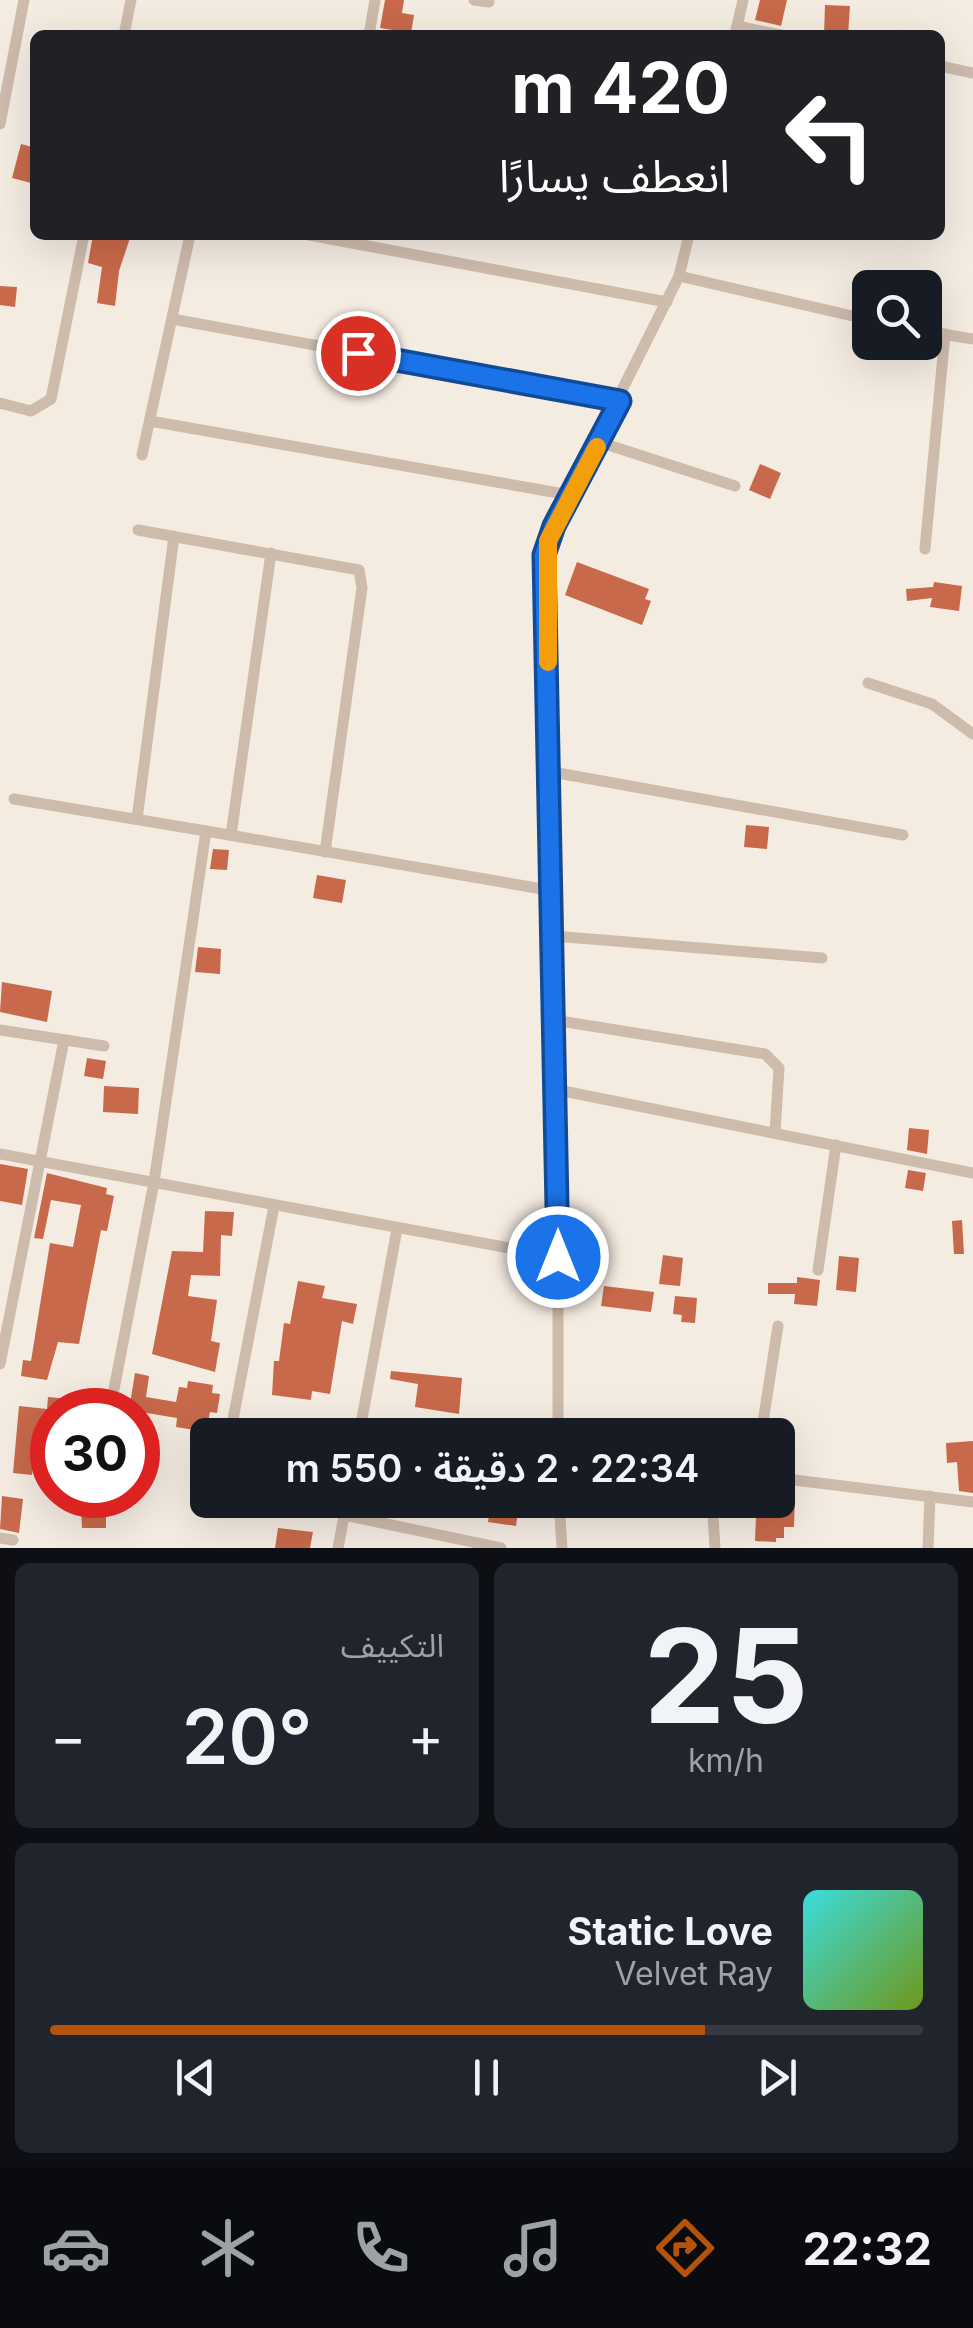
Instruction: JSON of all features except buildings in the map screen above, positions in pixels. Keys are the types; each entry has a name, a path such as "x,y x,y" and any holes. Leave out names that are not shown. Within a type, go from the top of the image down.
{"street":[{"path":"0,124 24,0"},
{"path":"125,30 130,0"},
{"path":"370,30 375,0"},
{"path":"474,0 490,2"},
{"path":"736,30 743,0"},
{"path":"945,67 973,73"},
{"path":"0,403 31,411 51,399 83,240"},
{"path":"142,456 189,240"},
{"path":"336,240 667,302"},
{"path":"558,1418 558,1090 544,555 680,276 688,240"},
{"path":"680,276 852,316"},
{"path":"172,319 620,401"},
{"path":"925,549 944,334 973,339"},
{"path":"150,421 570,495"},
{"path":"600,442 735,486"},
{"path":"138,530 352,567 362,576 325,852"},
{"path":"137,819 174,536"},
{"path":"231,835 271,553"},
{"path":"868,683 932,704 973,734"},
{"path":"552,772 903,836"},
{"path":"14,799 554,891"},
{"path":"114,1388 154,1182 206,831"},
{"path":"554,936 822,958"},
{"path":"554,1020 765,1054 779,1068 775,1133"},
{"path":"0,1030 104,1046"},
{"path":"0,1364 64,1040"},
{"path":"558,1090 973,1173"},
{"path":"818,1270 836,1144"},
{"path":"0,1154 558,1257"},
{"path":"233,1418 274,1206"},
{"path":"362,1418 397,1229"},
{"path":"764,1418 778,1326"},
{"path":"795,1480 973,1502"},
{"path":"928,1548 930,1496"},
{"path":"338,1548 343,1518"},
{"path":"358,1518 501,1548"},
{"path":"561,1518 562,1548"},
{"path":"713,1518 715,1548"}],"slow traffic":[{"path":"548,662 544,555 566,502 597,447"}],"route":[{"path":"358,353 620,401 554,526 544,555 552,772 558,1257"}]}
